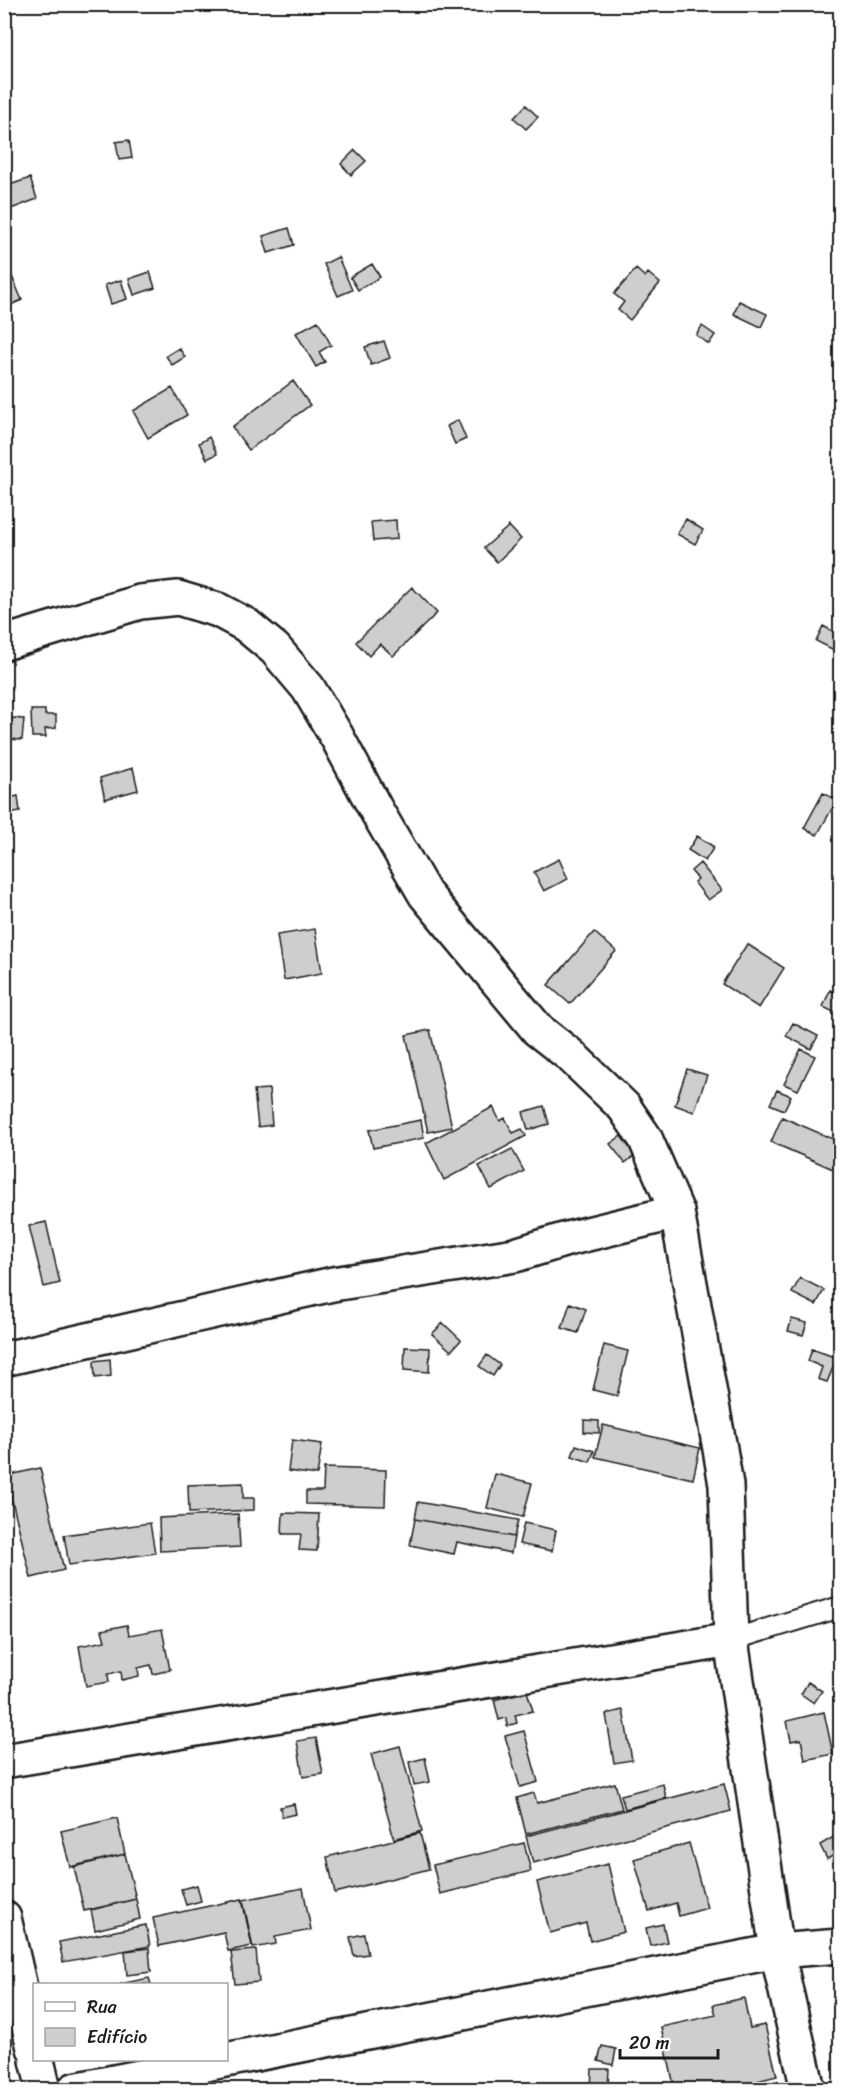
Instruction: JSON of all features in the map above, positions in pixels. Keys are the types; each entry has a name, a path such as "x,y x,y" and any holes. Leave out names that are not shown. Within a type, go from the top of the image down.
{"street":[{"path":"4,643 140,602 178,598 218,610 246,625 275,649 308,688 425,894 538,1030 570,1055 624,1107 645,1138 677,1212 726,1485 731,1640 777,1951 808,2090"},
{"path":"4,1359 333,1284 515,1255 567,1239 677,1212"},
{"path":"4,1761 731,1640"},
{"path":"4,1918 33,2044"},
{"path":"228,2060 777,1951 840,1946"},
{"path":"37,2061 44,2090"},
{"path":"74,2090 221,2061"}],"lane":[{"path":"731,1640 840,1607"}],"building":[{"path":"526,105 538,117 526,129 514,118"},
{"path":"129,140 132,158 119,160 116,142"},
{"path":"355,150 366,161 351,175 341,164"},
{"path":"30,178 37,199 11,209 4,187"},
{"path":"289,228 294,245 268,253 263,236"},
{"path":"338,257 352,290 338,296 324,264"},
{"path":"372,264 380,277 358,290 350,277"},
{"path":"636,269 645,277 648,273 660,283 630,320 618,310 624,302 614,294"},
{"path":"150,272 155,288 134,295 129,279"},
{"path":"11,274 22,300 8,306 4,297 4,277"},
{"path":"121,280 127,299 111,304 105,285"},
{"path":"739,301 767,314 761,327 734,314"},
{"path":"318,321 331,345 319,352 325,362 316,367 296,333"},
{"path":"702,326 715,335 709,344 696,335"},
{"path":"384,341 390,358 371,365 365,347"},
{"path":"179,348 185,357 172,365 166,356"},
{"path":"293,381 310,405 249,450 232,427"},
{"path":"172,388 187,415 148,438 133,411"},
{"path":"458,420 466,439 455,444 447,426"},
{"path":"209,437 217,454 207,459 199,443"},
{"path":"686,519 703,530 695,544 677,534"},
{"path":"396,520 397,539 373,541 371,522"},
{"path":"509,526 521,539 497,562 484,548"},
{"path":"412,587 437,613 393,656 380,644 369,656 356,642"},
{"path":"823,626 840,635 840,653 816,641"},
{"path":"31,710 45,710 45,715 56,715 56,728 45,729 46,737 32,737"},
{"path":"9,718 24,719 22,740 7,739"},
{"path":"133,768 138,790 105,799 100,778"},
{"path":"823,793 837,800 817,835 804,828"},
{"path":"18,796 20,812 4,815 4,799"},
{"path":"697,836 714,847 705,861 688,850"},
{"path":"559,859 568,879 544,891 534,872"},
{"path":"700,863 722,890 708,900 694,882 698,879 691,871"},
{"path":"315,929 322,973 284,980 277,935"},
{"path":"594,932 616,951 570,1004 548,985"},
{"path":"747,944 784,968 759,1008 722,984"},
{"path":"830,990 840,994 840,1015 823,1007"},
{"path":"793,1023 818,1036 811,1049 786,1036"},
{"path":"430,1030 452,1127 428,1132 406,1035"},
{"path":"801,1049 815,1056 798,1090 784,1084"},
{"path":"687,1069 707,1075 694,1112 675,1105"},
{"path":"269,1089 272,1125 258,1127 254,1090"},
{"path":"777,1090 791,1096 784,1110 770,1104"},
{"path":"544,1106 549,1124 528,1130 523,1112"},
{"path":"493,1107 500,1121 505,1118 513,1133 522,1129 526,1136 444,1180 426,1143"},
{"path":"782,1117 840,1142 840,1172 771,1142"},
{"path":"421,1120 424,1138 373,1148 369,1130"},
{"path":"621,1136 635,1155 625,1163 610,1144"},
{"path":"512,1149 524,1171 491,1189 479,1166"},
{"path":"46,1222 60,1283 44,1287 29,1226"},
{"path":"800,1278 824,1290 816,1305 792,1293"},
{"path":"570,1303 586,1309 578,1333 562,1328"},
{"path":"792,1319 807,1323 803,1335 788,1331"},
{"path":"443,1323 461,1340 451,1351 432,1334"},
{"path":"604,1345 628,1351 617,1396 593,1390"},
{"path":"405,1347 430,1348 429,1372 404,1370"},
{"path":"812,1349 837,1358 827,1382 818,1379 822,1367 808,1361"},
{"path":"487,1355 500,1365 493,1376 479,1366"},
{"path":"110,1359 111,1376 95,1378 94,1361"},
{"path":"584,1420 599,1421 599,1433 584,1432"},
{"path":"603,1425 700,1448 693,1479 595,1457"},
{"path":"292,1440 322,1444 317,1475 288,1471"},
{"path":"576,1445 594,1451 590,1462 572,1456"},
{"path":"40,1468 64,1570 31,1578 6,1476"},
{"path":"324,1468 386,1470 385,1506 306,1504 306,1491 323,1491"},
{"path":"495,1474 532,1483 523,1517 487,1508"},
{"path":"243,1483 243,1498 254,1498 254,1510 189,1513 188,1485"},
{"path":"418,1502 518,1520 514,1537 415,1519"},
{"path":"283,1513 319,1514 317,1551 299,1550 301,1534 282,1534"},
{"path":"238,1514 240,1547 160,1551 159,1518"},
{"path":"415,1519 514,1537 511,1553 457,1542 454,1554 410,1545"},
{"path":"150,1523 155,1553 69,1565 64,1535"},
{"path":"524,1523 556,1530 552,1551 519,1544"},
{"path":"127,1625 129,1635 162,1629 170,1670 153,1674 151,1665 138,1668 139,1676 122,1680 121,1671 108,1674 109,1682 86,1686 79,1646 105,1641 102,1630"},
{"path":"808,1682 822,1691 814,1703 801,1694"},
{"path":"527,1691 533,1711 515,1715 517,1723 507,1726 506,1718 499,1720 494,1700"},
{"path":"623,1710 632,1760 614,1763 606,1714"},
{"path":"824,1712 833,1754 805,1760 801,1739 791,1741 787,1721"},
{"path":"524,1731 538,1782 520,1787 505,1736"},
{"path":"316,1738 323,1774 303,1777 297,1741"},
{"path":"400,1746 422,1831 394,1839 371,1754"},
{"path":"425,1758 430,1782 414,1785 409,1762"},
{"path":"615,1783 622,1809 526,1834 517,1798 534,1793 537,1803"},
{"path":"663,1784 666,1798 625,1809 621,1795"},
{"path":"724,1784 731,1811 533,1863 526,1836"},
{"path":"294,1804 296,1814 282,1817 280,1807"},
{"path":"117,1818 125,1854 70,1867 61,1831"},
{"path":"420,1833 429,1869 335,1893 327,1857"},
{"path":"840,1833 840,1852 827,1859 820,1845"},
{"path":"524,1843 531,1871 440,1894 433,1865"},
{"path":"689,1843 707,1908 679,1916 676,1903 649,1911 634,1859"},
{"path":"125,1854 136,1899 84,1911 74,1867"},
{"path":"608,1864 624,1932 590,1941 586,1923 550,1933 537,1882"},
{"path":"197,1885 201,1901 186,1905 181,1889"},
{"path":"303,1888 311,1930 275,1937 276,1944 253,1948 243,1900"},
{"path":"136,1899 140,1919 95,1930 91,1910"},
{"path":"242,1899 252,1946 228,1951 224,1932 159,1946 153,1918"},
{"path":"663,1924 667,1942 650,1946 646,1928"},
{"path":"146,1925 150,1946 63,1962 59,1942"},
{"path":"364,1934 368,1954 354,1956 350,1937"},
{"path":"149,1948 151,1972 127,1975 125,1951"},
{"path":"256,1950 259,1982 235,1984 231,1952"},
{"path":"149,1978 151,1983 125,1983"},
{"path":"744,1998 750,2028 765,2025 777,2076 722,2090 675,2090 661,2027 716,2015 713,2005"},
{"path":"602,2046 616,2049 613,2065 598,2061"},
{"path":"592,2069 609,2069 608,2087 591,2087"}]}
